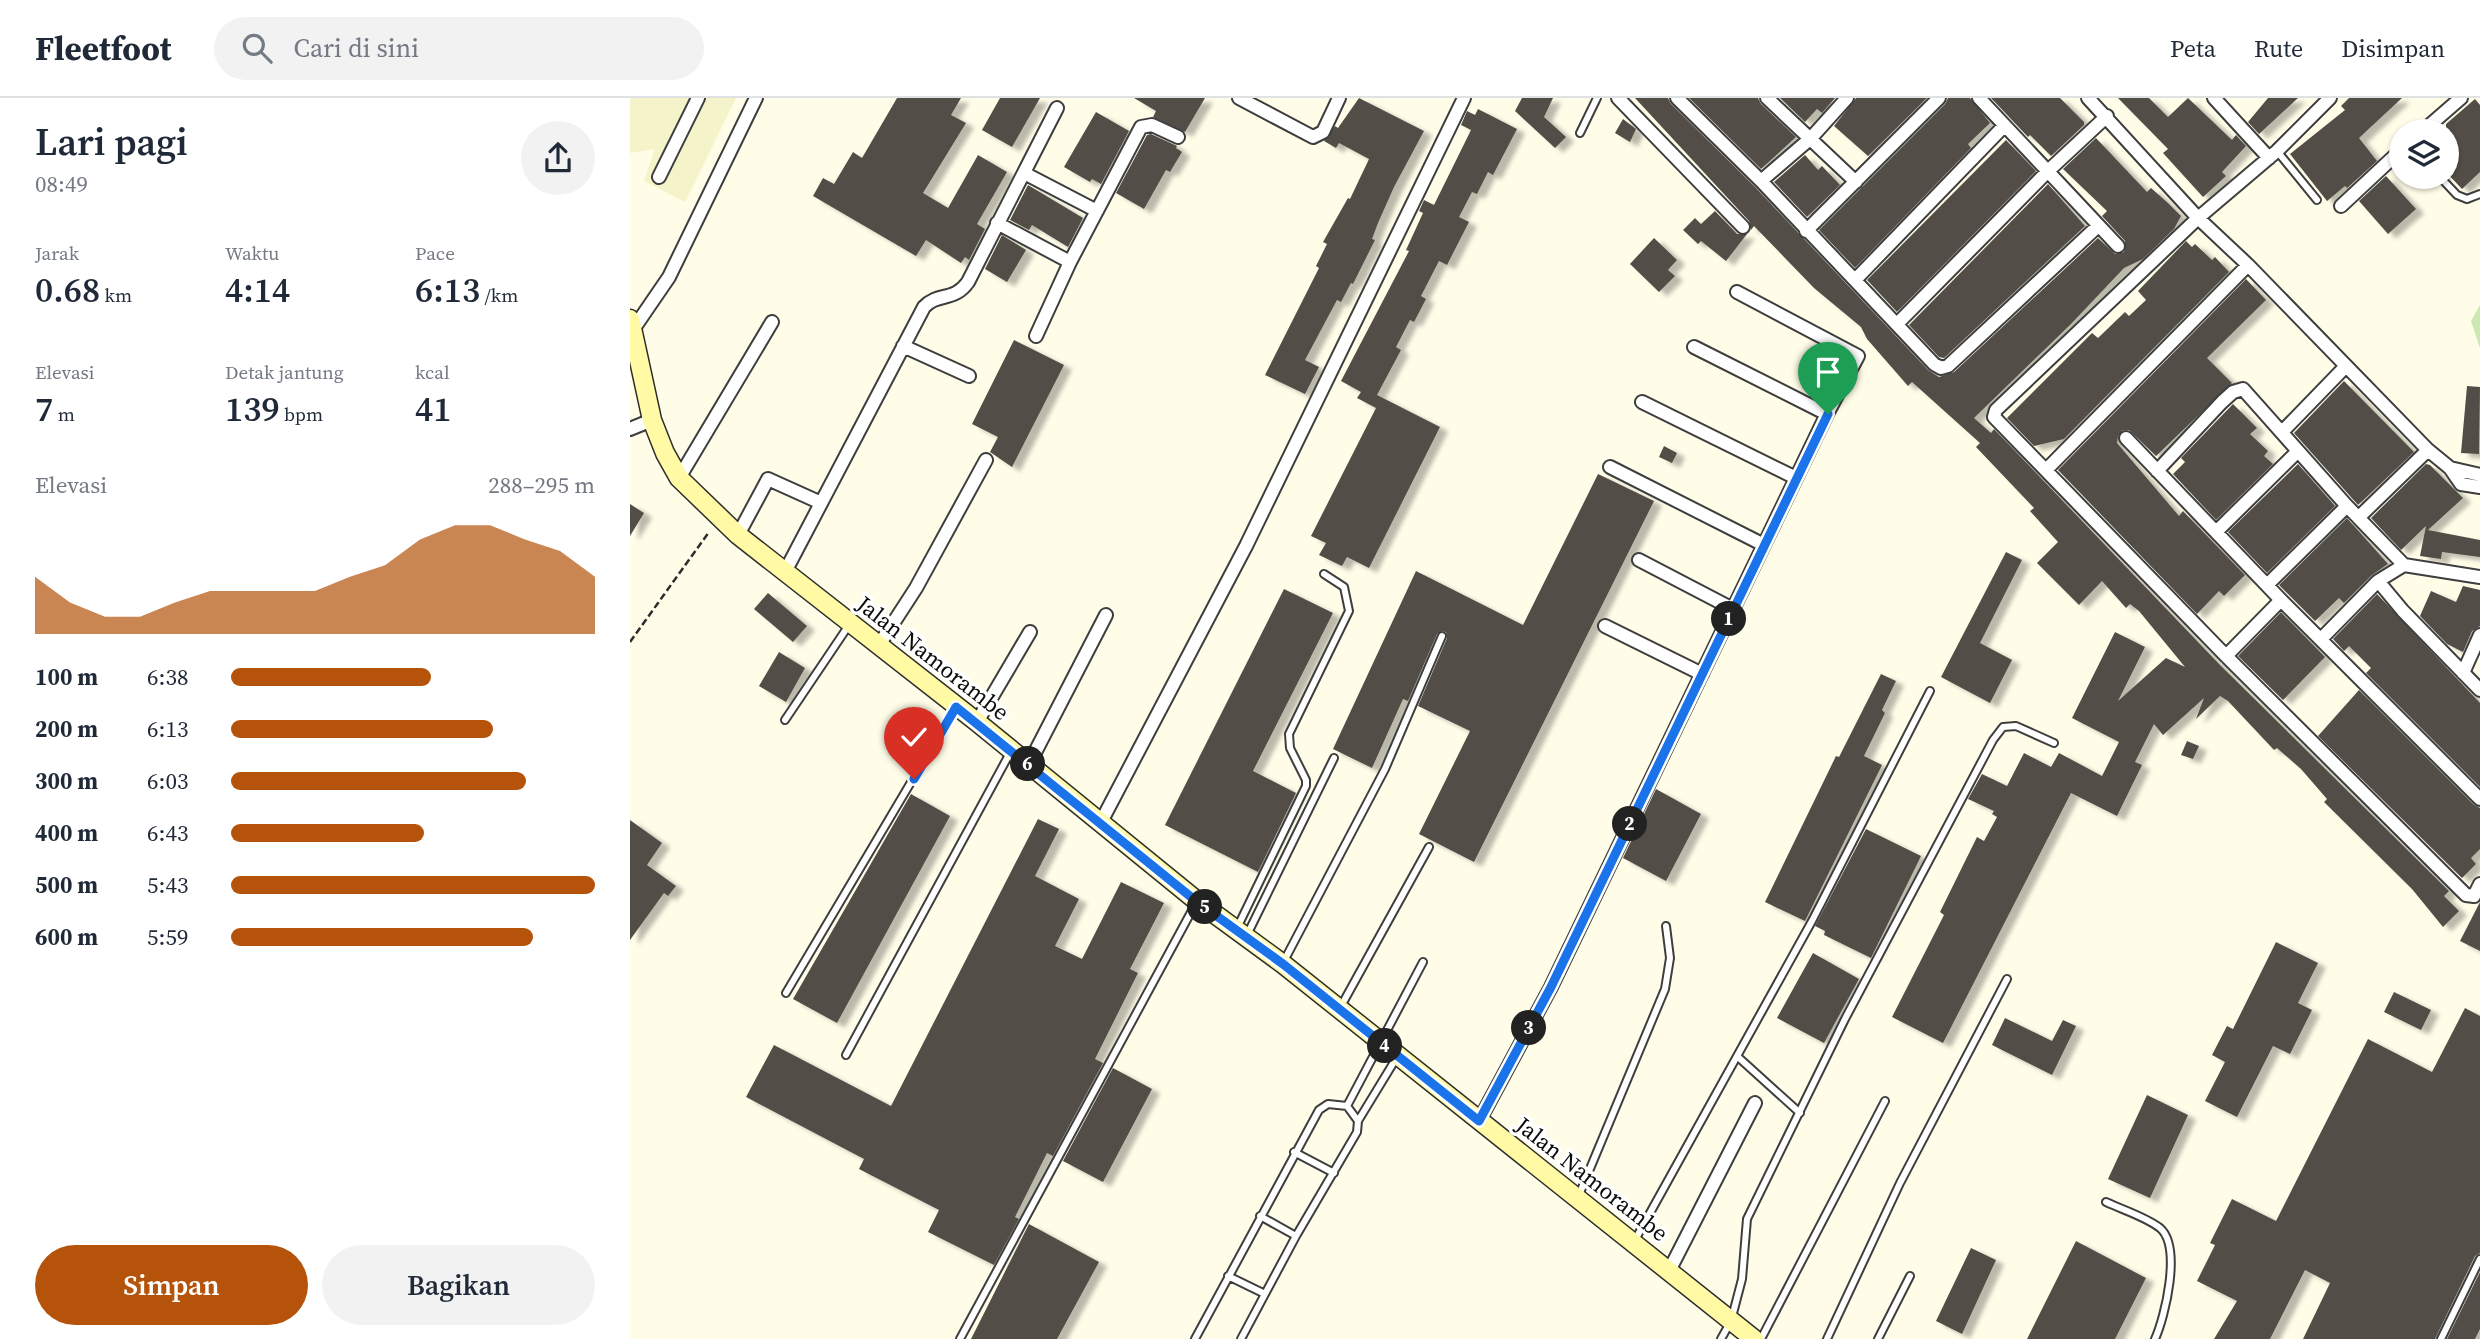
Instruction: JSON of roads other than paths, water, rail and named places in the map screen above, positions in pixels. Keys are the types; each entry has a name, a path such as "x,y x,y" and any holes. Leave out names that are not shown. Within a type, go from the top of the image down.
{"main road":[{"name":"Jalan Namorambe","path":"632,335 652,420 679,478 719,518 977,722 1196,901 1283,964 1754,1339"}],"street":[{"path":"659,177 698,98"},
{"path":"632,335 668,277 756,98"},
{"path":"1239,98 1313,137 1323,132 1339,98"},
{"path":"1101,822 1246,546 1465,98"},
{"path":"1618,98 1743,227"},
{"path":"1677,98 1761,181 1934,364 1941,368 1948,366 2098,226"},
{"path":"1767,98 1856,182"},
{"path":"1761,181 1811,138 1847,98"},
{"path":"1807,231 1939,98"},
{"path":"1979,98 2118,246"},
{"path":"2088,98 2197,219 2248,265 2428,450 2450,468 2461,484 2480,487"},
{"path":"2214,98 2273,155"},
{"path":"2330,98 2273,155 2197,219 1994,412 1995,420 2226,656 2466,895 2473,897 2480,884"},
{"path":"2437,119 2462,98"},
{"path":"786,570 819,502 903,346 930,301 960,293 1057,108"},
{"path":"1898,323 2048,171 2107,116"},
{"path":"1036,336 1070,262 1142,127 1152,125 1178,137"},
{"path":"1855,280 2004,126"},
{"path":"2341,206 2389,161"},
{"path":"1024,173 1097,211"},
{"path":"997,223 1070,262"},
{"path":"2046,470 2248,265"},
{"path":"1479,1121 1551,987 1796,478 1858,356 1737,292"},
{"path":"679,478 772,322"},
{"path":"903,346 969,376"},
{"path":"1694,347 1828,414"},
{"path":"2282,432 2346,366"},
{"path":"2157,471 2221,402 2238,389 2246,392 2347,506 2404,565 2480,577"},
{"path":"1642,402 1796,478"},
{"path":"630,429 652,420"},
{"path":"2126,438 2281,600 2322,638 2480,799"},
{"path":"2359,517 2428,450"},
{"path":"2216,532 2298,451"},
{"path":"879,645 916,588 986,460"},
{"path":"1610,467 1764,545"},
{"path":"2450,468 2480,475"},
{"path":"738,535 768,479 819,502"},
{"path":"2267,585 2347,506"},
{"path":"1639,560 1733,609"},
{"path":"2322,638 2378,581 2404,565"},
{"path":"2378,581 2480,690"},
{"path":"2226,656 2281,600"},
{"path":"1029,764 1105,615"},
{"path":"1605,626 1702,674"},
{"path":"977,722 1030,632"},
{"path":"2463,673 2480,635"},
{"path":"1669,1272 1755,1103"}],"lane":[{"path":"1580,134 1597,98"},
{"path":"2273,155 2318,200"},
{"path":"2452,189 2467,199 2480,194"},
{"path":"1241,933 1306,786 1307,780 1290,748 1289,734 1349,611 1344,587 1324,574"},
{"path":"785,720 850,624"},
{"path":"1283,964 1385,769 1442,636"},
{"path":"1634,1242 1738,1057 1930,691"},
{"path":"786,993 956,707"},
{"path":"1721,1339 1731,1321 1742,1279 1743,1232 1747,1219 1934,848 1999,731 2003,727 2016,726 2054,743"},
{"path":"846,1055 1011,751"},
{"path":"1241,933 1334,758"},
{"path":"1339,1009 1429,847"},
{"path":"960,1339 1196,901"},
{"path":"1578,1197 1665,989 1670,958 1665,926"},
{"path":"1347,1106 1423,962"},
{"path":"1827,1339 1900,1183 2007,979"},
{"path":"1241,1339 1296,1236 1357,1132 1358,1121 1398,1055"},
{"path":"1738,1057 1800,1112"},
{"path":"1761,1339 1885,1101"},
{"path":"1195,1339 1294,1152 1323,1106 1347,1106"},
{"path":"1347,1106 1358,1121"},
{"path":"1294,1152 1334,1173"},
{"path":"2106,1202 2158,1227 2167,1241 2169,1296 2155,1339"},
{"path":"1260,1216 1296,1236"},
{"path":"2441,1339 2480,1259"},
{"path":"1228,1276 1265,1294"},
{"path":"1878,1339 1910,1276"}]}
